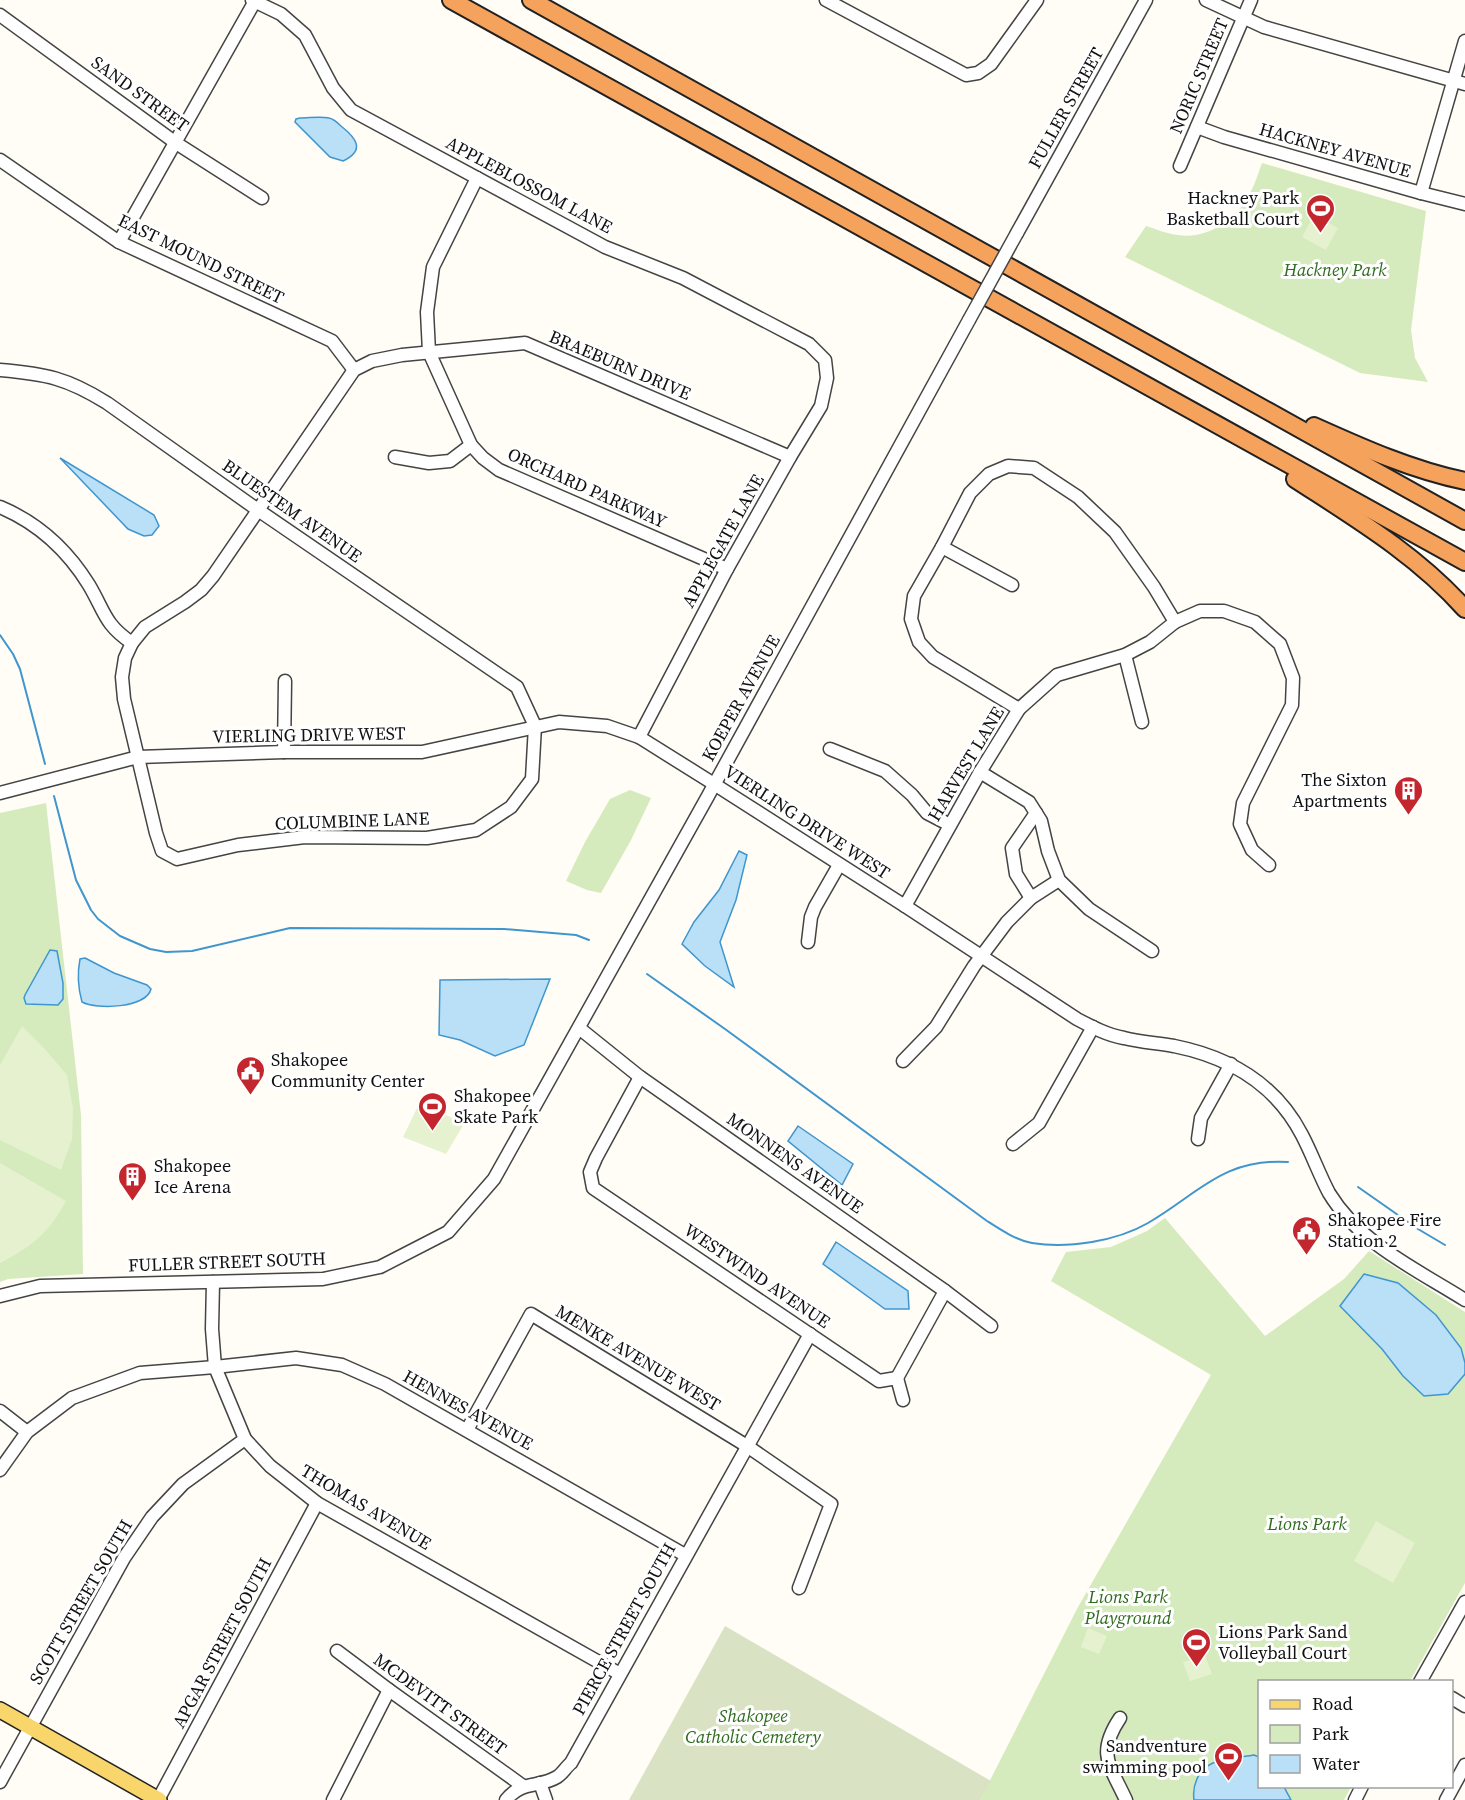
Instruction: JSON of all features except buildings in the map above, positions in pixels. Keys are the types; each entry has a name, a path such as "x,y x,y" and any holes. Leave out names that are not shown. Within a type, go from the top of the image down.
{"highway":[{"path":"451,0 1465,562"},
{"path":"531,0 1465,521"},
{"path":"1228,389 1383,456 1465,481"},
{"path":"1219,425 1255,453 1390,542 1438,582 1465,609"}],"main road":[{"path":"0,1710 158,1800"}],"street":[{"name":"FULLER STREET","path":"1017,233 1146,0"},
{"path":"1206,0 1272,30 1459,82"},
{"name":"NORIC STREET","path":"1180,166 1251,0"},
{"path":"119,242 254,1"},
{"name":"APPLEBLOSSOM LANE","path":"254,1 281,14 305,35 333,88 351,110 605,247 683,278 798,338 809,344 825,360"},
{"path":"828,1 966,75 978,73 991,64 1035,1"},
{"name":"SAND STREET","path":"0,15 176,143 262,198"},
{"path":"1421,194 1459,82 1465,41"},
{"name":"HACKNEY AVENUE","path":"1197,127 1224,137 1421,194 1465,204"},
{"name":"EAST MOUND STREET","path":"0,160 119,242 332,341 354,370"},
{"name":"ORCHARD PARKWAY","path":"477,178 433,267 427,312 429,352 471,445 499,470 727,569"},
{"name":"KOEPER AVENUE","path":"494,1179 1017,233"},
{"name":"BRAEBURN DRIVE","path":"354,370 372,361 429,352 525,344 790,457"},
{"name":"APPLEGATE LANE","path":"639,737 727,569 821,406 827,378 825,360"},
{"name":"BLUESTEM AVENUE","path":"0,370 63,379 85,389 517,687 535,726"},
{"path":"0,507 22,518 59,546 85,580 108,623 132,644 145,627 201,590 213,576 354,370"},
{"path":"395,457 429,463 450,461 471,445"},
{"path":"1019,709 933,657 920,642 911,619 914,596 970,493 989,474 1008,466 1034,468 1078,497 1115,532 1154,587 1175,622"},
{"path":"942,547 1012,585"},
{"name":"HARVEST LANE","path":"905,906 980,772 1019,709 1057,675 1125,655 1150,642 1175,622 1200,611 1224,611 1255,622 1280,644 1293,678 1292,705 1243,803 1240,824 1252,850 1269,865"},
{"name":"COLUMBINE LANE","path":"132,644 125,658 122,677 124,699 156,833 162,850 177,859 238,845 305,837 427,838 476,830 511,807 532,779 535,726"},
{"path":"1125,655 1142,722"},
{"path":"284,752 285,681"},
{"name":"VIERLING DRIVE WEST","path":"0,793 138,757 284,752 422,752 559,722 607,726 639,737 905,906 1077,1019 1122,1038 1188,1049 1222,1059 1261,1084 1286,1110 1301,1134 1329,1193 1352,1223 1373,1242 1465,1300"},
{"path":"830,749 885,771 912,795 927,813 950,825"},
{"path":"980,772 1029,802 1041,821 1048,851 1059,880 1089,909 1152,951"},
{"path":"1031,898 1016,874 1012,848 1036,813"},
{"path":"808,942 811,917 815,907 839,865"},
{"path":"903,1060 936,1027 981,956 1007,922 1031,898 1059,880"},
{"path":"1013,1144 1039,1123 1093,1027"},
{"name":"MONNENS AVENUE","path":"579,1028 640,1077 992,1326"},
{"path":"1198,1139 1201,1118 1231,1064"},
{"name":"WESTWIND AVENUE","path":"640,1077 590,1172 593,1188 879,1381 897,1378"},
{"name":"FULLER STREET SOUTH","path":"0,1296 40,1286 323,1279 380,1267 448,1232 494,1179"},
{"name":"THOMAS AVENUE","path":"213,1282 212,1329 215,1368 245,1439 270,1466 317,1503 620,1674"},
{"path":"903,1400 897,1378 945,1291"},
{"name":"MENKE AVENUE WEST","path":"467,1430 531,1314 747,1446"},
{"name":"PIERCE STREET SOUTH","path":"506,1800 510,1794 523,1786 557,1777 571,1763 810,1334"},
{"name":"HENNES AVENUE","path":"0,1470 27,1432 72,1398 140,1373 215,1368 296,1358 342,1365 385,1384 685,1556"},
{"path":"0,1411 27,1432"},
{"name":"SCOTT STREET SOUTH","path":"0,1782 124,1558 152,1517 183,1484 245,1439"},
{"path":"747,1446 831,1504 799,1588"},
{"name":"APGAR STREET SOUTH","path":"158,1800 317,1503"},
{"path":"1421,1680 1465,1602"},
{"name":"MCDEVITT STREET","path":"337,1651 523,1786"},
{"path":"333,1800 389,1690"},
{"path":"1120,1718 1108,1738 1107,1760 1126,1800"},
{"path":"1453,1787 1465,1765"},
{"path":"540,1783 546,1800"}],"green space":[{"name":"Hackney Park","path":"1262,163 1426,211 1411,330 1415,358 1428,382 1360,373 1125,257 1146,226 1170,234 1190,236 1212,230 1222,224 1240,209 1247,199"},
{"name":"Hackney Park Basketball Court","path":"1314,215 1338,228 1326,250 1302,237"},
{"path":"630,790 651,798 631,840 601,893 566,881 610,799"},
{"path":"46,803 81,1115 83,1274 8,1279 0,1282 0,813"},
{"path":"22,1026 67,1075 73,1109 72,1139 61,1170 0,1140 0,1065"},
{"name":"Shakopee Skate Park","path":"420,1102 464,1124 446,1154 403,1137"},
{"path":"0,1163 66,1201 53,1222 38,1238 0,1263"},
{"name":"Lions Park","path":"1165,1218 1265,1336 1344,1279 1369,1251 1465,1312 1465,1583 1411,1680 1258,1680 1258,1788 1350,1788 1344,1800 980,1800 1078,1607 1211,1375 1051,1281 1066,1252 1111,1247 1147,1231"},
{"path":"1376,1521 1415,1543 1393,1583 1354,1561"},
{"name":"Shakopee Catholic Cemetery","path":"725,1626 991,1781 980,1800 629,1800"},
{"path":"1088,1628 1107,1636 1099,1654 1081,1647"},
{"name":"Lions Park Sand Volleyball Court","path":"1205,1656 1212,1674 1190,1681 1183,1662"}],"water":[{"path":"322,117 334,120 354,139 356,148 354,153 343,161 330,157 295,122 300,118"},
{"path":"60,458 154,515 159,526 152,535 144,536 128,529"},
{"path":"739,851 747,855 736,900 720,942 734,987 705,966 682,944 694,922 719,890"},
{"path":"50,950 57,951 63,983 63,999 58,1005 26,1004 25,995"},
{"path":"85,958 114,973 147,985 151,989 147,995 131,1004 98,1006 82,1002 78,970 80,959"},
{"path":"550,979 524,1045 495,1056 460,1040 439,1035 440,980"},
{"path":"798,1126 853,1164 842,1185 788,1141"},
{"path":"836,1242 908,1291 909,1309 885,1309 823,1264"},
{"path":"1364,1274 1398,1283 1436,1315 1461,1348 1465,1374 1448,1394 1424,1396 1340,1306"},
{"name":"Sandventure swimming pool","path":"1254,1755 1258,1757 1258,1788 1285,1788 1291,1800 1194,1800 1197,1779 1203,1770 1220,1761"}],"waterway":[{"path":"0,635 20,669 45,764"},
{"path":"54,796 76,880 91,910 98,919 120,936 150,949 166,952 192,951 290,928 504,929 576,935 589,940"},
{"path":"647,974 987,1221 1026,1242 1046,1245 1076,1244 1122,1235 1148,1223 1212,1180 1228,1172 1265,1162 1288,1162"},
{"path":"1358,1187 1445,1245"}],"place":[{"name":"Hackney Park Basketball Court","path":"1320,234"},
{"name":"The Sixton Apartments","path":"1408,816"},
{"name":"Shakopee Community Center","path":"250,1096"},
{"name":"Shakopee Skate Park","path":"433,1132"},
{"name":"Shakopee Ice Arena","path":"133,1202"},
{"name":"Shakopee Fire Station 2","path":"1307,1256"},
{"name":"Lions Park Sand Volleyball Court","path":"1197,1668"},
{"name":"Sandventure swimming pool","path":"1228,1782"}],"park label":[{"name":"Lions Park Playground","path":"1128,1607"}]}
